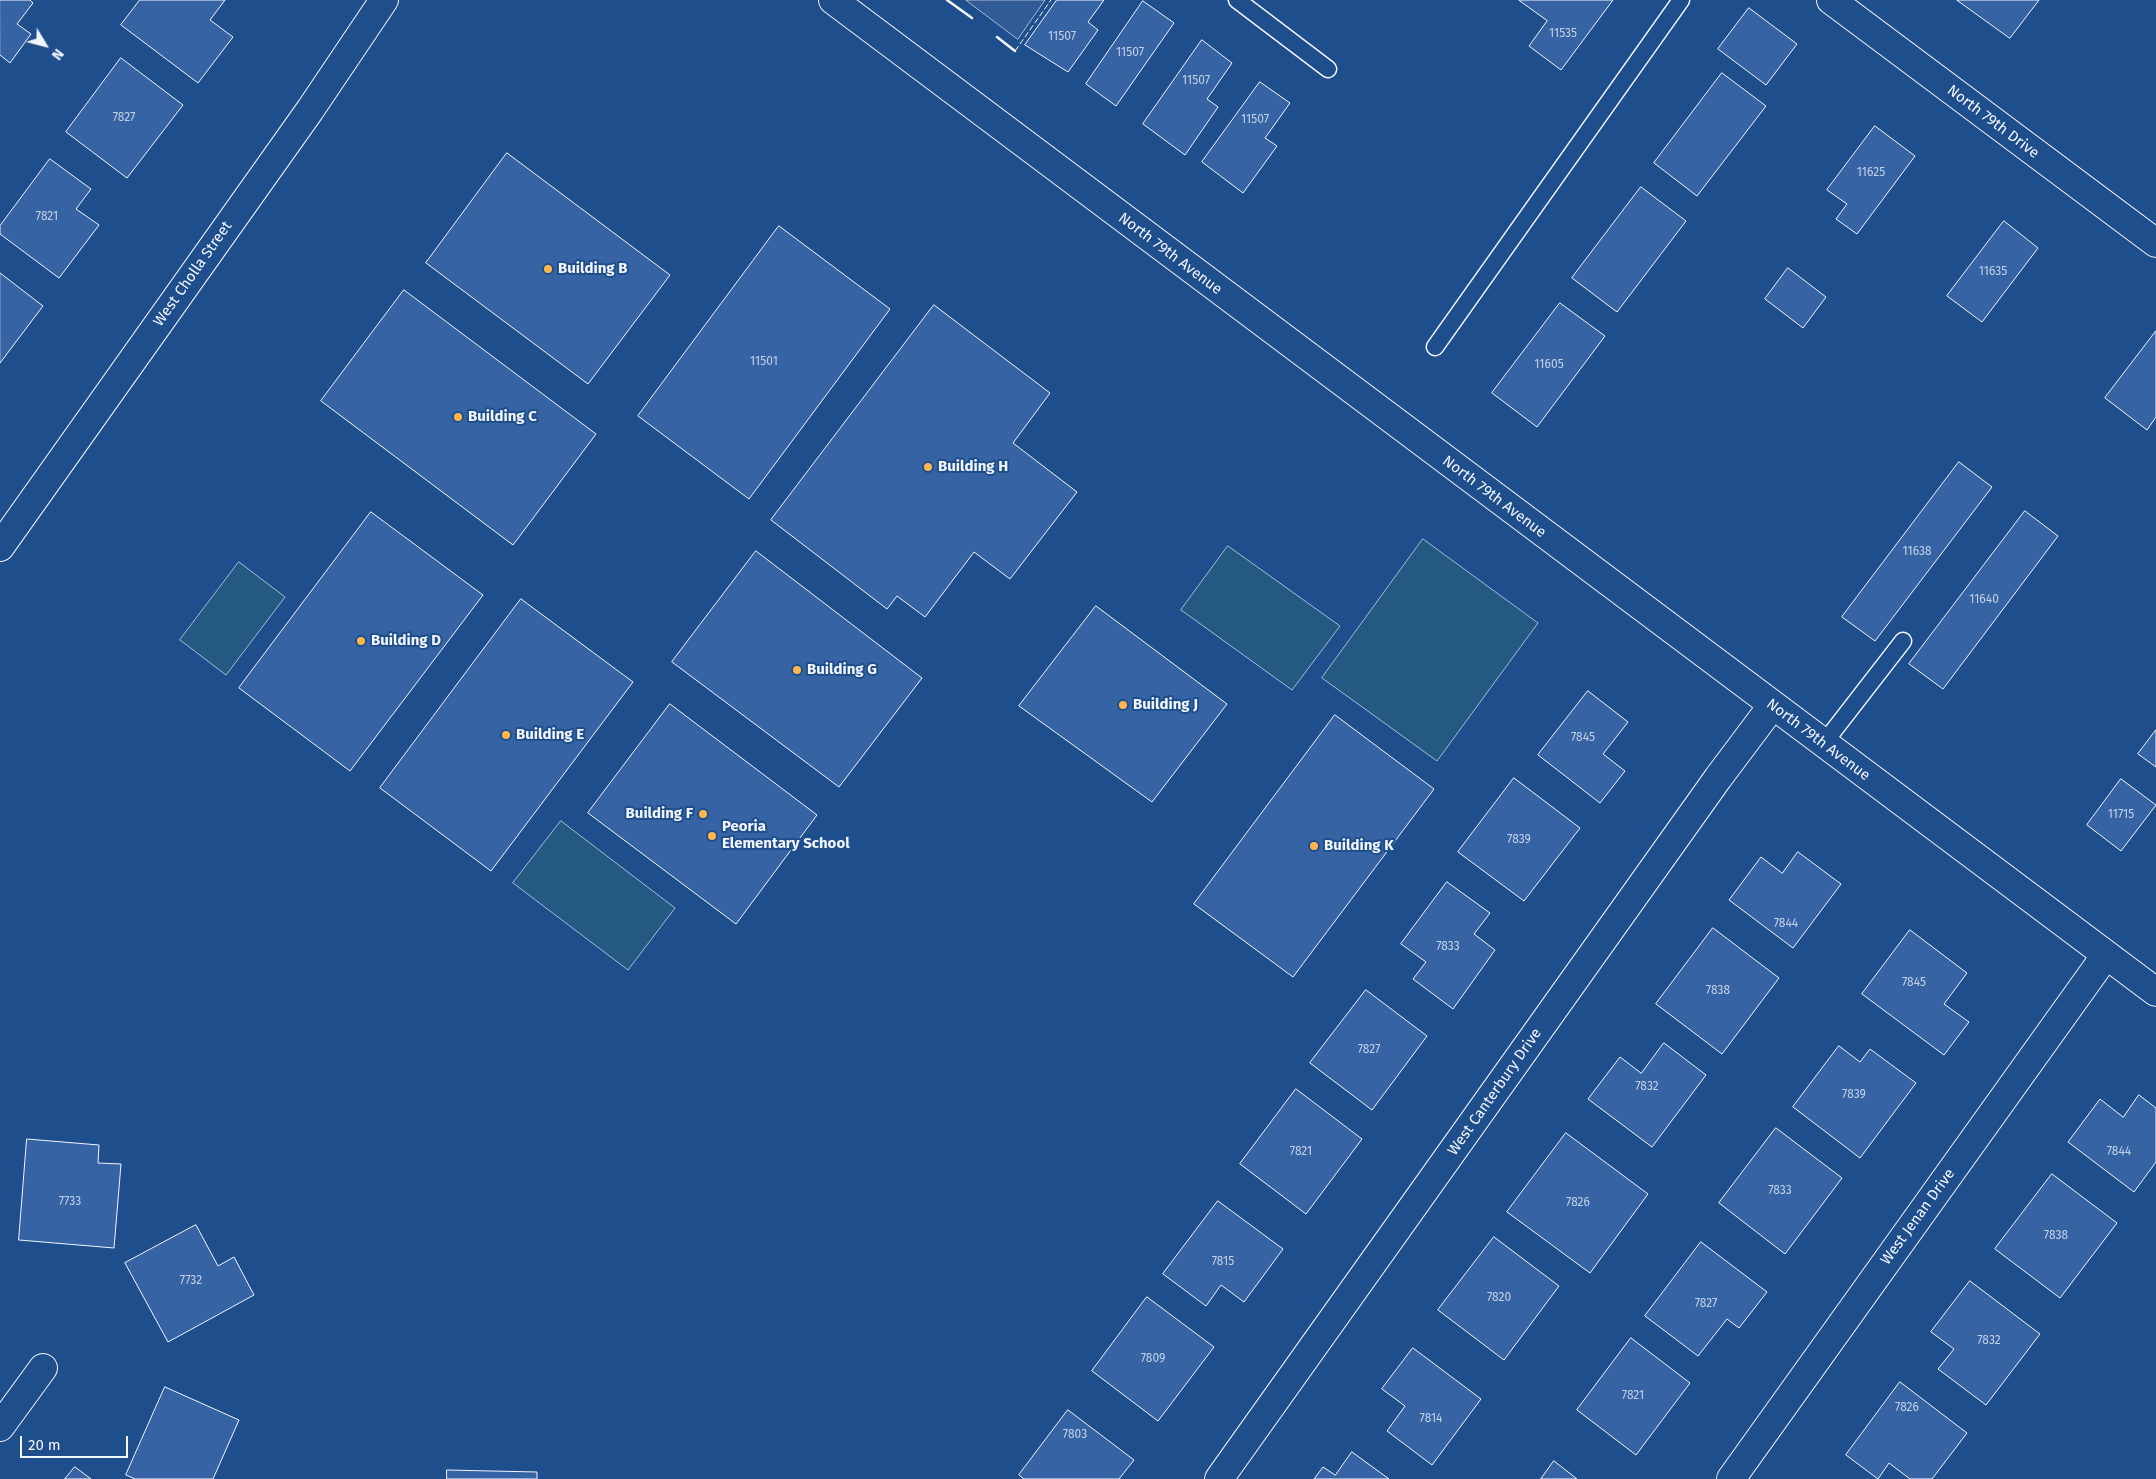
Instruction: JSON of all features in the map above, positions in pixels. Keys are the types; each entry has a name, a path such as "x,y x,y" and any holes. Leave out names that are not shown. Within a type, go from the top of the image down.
{"street":[{"name":"West Cholla Street","path":"0,547 310,110 384,0"},
{"name":"North 79th Avenue","path":"833,0 1772,706 2156,992"},
{"name":"North 79th Drive","path":"1831,0 2156,243"},
{"name":"West Canterbury Drive","path":"1219,1479 1772,706"},
{"name":"West Jenan Drive","path":"1731,1479 2106,955"},
{"path":"0,1427 43,1368"}],"lane":[{"path":"1237,0 1328,69"},
{"path":"1435,347 1681,0"},
{"path":"1824,743 1903,641"}],"shaded area":[{"path":"966,0 1045,0 1018,39"},
{"path":"1423,539 1538,623 1437,761 1322,678"},
{"path":"1228,546 1340,626 1292,690 1181,610"},
{"path":"239,562 285,597 226,675 180,640"},
{"path":"561,821 675,908 628,970 513,883"}],"building":[{"path":"0,0 30,0 33,3 17,24 31,34 10,63 0,55"},
{"path":"140,0 225,0 210,20 233,37 198,83 121,25"},
{"path":"1057,0 1104,0 1088,22 1098,30 1068,72 1025,45"},
{"path":"1519,0 1613,0 1561,70 1529,46 1547,21"},
{"path":"1957,0 2039,0 2010,38"},
{"path":"1143,1 1174,23 1116,106 1086,84"},
{"path":"1749,8 1797,44 1766,85 1718,49"},
{"path":"1202,40 1232,63 1207,99 1218,107 1185,155 1143,124"},
{"path":"121,58 183,105 127,178 66,132"},
{"path":"1722,73 1766,106 1697,196 1654,163"},
{"path":"1260,82 1290,103 1265,138 1277,146 1243,193 1202,162"},
{"path":"1875,126 1915,156 1857,234 1836,219 1847,204 1827,190"},
{"name":"Building B","path":"507,153 670,275 588,384 426,263"},
{"path":"50,159 91,189 76,209 99,225 59,278 0,234 0,226"},
{"path":"1641,187 1686,221 1617,312 1572,278"},
{"path":"2004,221 2038,248 1982,322 1947,296"},
{"path":"779,226 890,309 749,499 638,416"},
{"path":"1788,268 1826,297 1803,328 1765,299"},
{"path":"0,273 43,306 0,363"},
{"name":"Building C","path":"404,290 596,434 513,545 321,401"},
{"path":"1560,303 1605,336 1537,427 1492,393"},
{"name":"Building H","path":"934,305 1050,393 1013,443 1077,492 1010,579 974,552 925,617 897,596 887,609 771,520"},
{"path":"2156,331 2156,417 2147,430 2105,398"},
{"path":"1959,462 1992,487 1875,641 1842,617"},
{"path":"2025,511 2058,536 1943,689 1909,664"},
{"name":"Building D","path":"371,512 483,595 350,771 239,688"},
{"name":"Building G","path":"756,551 922,678 839,787 672,662"},
{"name":"Building E","path":"521,599 633,682 491,871 380,788"},
{"name":"Building J","path":"1096,606 1227,704 1152,802 1019,706"},
{"path":"1588,691 1628,722 1603,754 1625,771 1600,803 1538,755"},
{"name":"Building F","path":"670,704 817,815 736,924 588,813"},
{"name":"Building K","path":"1335,715 1434,789 1293,977 1194,904"},
{"path":"2156,730 2156,767 2138,754"},
{"path":"1514,778 1580,828 1524,901 1458,852"},
{"path":"2121,779 2156,805 2121,851 2087,825"},
{"path":"1798,852 1841,884 1793,948 1729,900 1761,857 1782,873"},
{"path":"1447,882 1490,913 1474,934 1495,950 1453,1009 1413,979 1426,962 1401,944"},
{"path":"1713,928 1779,978 1722,1054 1656,1004"},
{"path":"1910,930 1967,973 1944,1004 1969,1022 1944,1055 1862,994"},
{"path":"1366,990 1427,1036 1372,1110 1310,1063"},
{"path":"1664,1043 1706,1075 1652,1147 1588,1099 1620,1057 1641,1073"},
{"path":"1839,1046 1860,1062 1870,1049 1916,1083 1860,1158 1793,1107"},
{"path":"1296,1089 1362,1139 1306,1214 1240,1164"},
{"path":"2139,1095 2156,1108 2156,1162 2134,1192 2068,1142 2100,1099 2123,1117"},
{"path":"1776,1128 1842,1178 1785,1254 1719,1203"},
{"path":"1566,1133 1648,1194 1590,1273 1507,1212"},
{"path":"27,1139 99,1145 98,1163 121,1164 114,1248 19,1240"},
{"path":"2052,1174 2117,1223 2060,1298 1995,1249"},
{"path":"1218,1201 1283,1249 1244,1302 1221,1285 1206,1306 1163,1274"},
{"path":"196,1225 218,1266 234,1257 254,1295 168,1342 125,1263"},
{"path":"1494,1237 1559,1286 1504,1360 1438,1310"},
{"path":"1701,1242 1767,1292 1739,1328 1727,1319 1698,1356 1645,1316"},
{"path":"1970,1281 2040,1334 1986,1405 1938,1369 1954,1349 1931,1332"},
{"path":"1147,1297 1214,1347 1158,1421 1092,1371"},
{"path":"1631,1338 1690,1383 1636,1455 1577,1410"},
{"path":"1413,1348 1481,1399 1432,1465 1387,1431 1405,1406 1382,1389"},
{"path":"1900,1382 1967,1433 1932,1479 1910,1479 1889,1463 1878,1479 1846,1455"},
{"path":"165,1387 239,1420 213,1479 135,1479 126,1475"},
{"path":"1068,1410 1134,1460 1119,1479 1024,1479 1019,1475"},
{"path":"1352,1452 1389,1479 1314,1479 1323,1467 1335,1475"},
{"path":"1554,1461 1577,1479 1541,1479"},
{"path":"75,1467 91,1479 65,1479"},
{"path":"447,1470 537,1472 537,1479 447,1479"}],"fence":[{"path":"1015,51 1051,0"}],"wall":[{"path":"947,0 972,18"},
{"path":"997,37 1015,51"}],"place":[{"name":"Building B","path":"548,269"},
{"name":"Building C","path":"458,417"},
{"name":"Building H","path":"928,467"},
{"name":"Building D","path":"361,641"},
{"name":"Building G","path":"797,670"},
{"name":"Building J","path":"1123,705"},
{"name":"Building E","path":"506,735"},
{"name":"Building F","path":"703,814"},
{"name":"Peoria Elementary School","path":"712,836"},
{"name":"Building K","path":"1314,846"}]}
